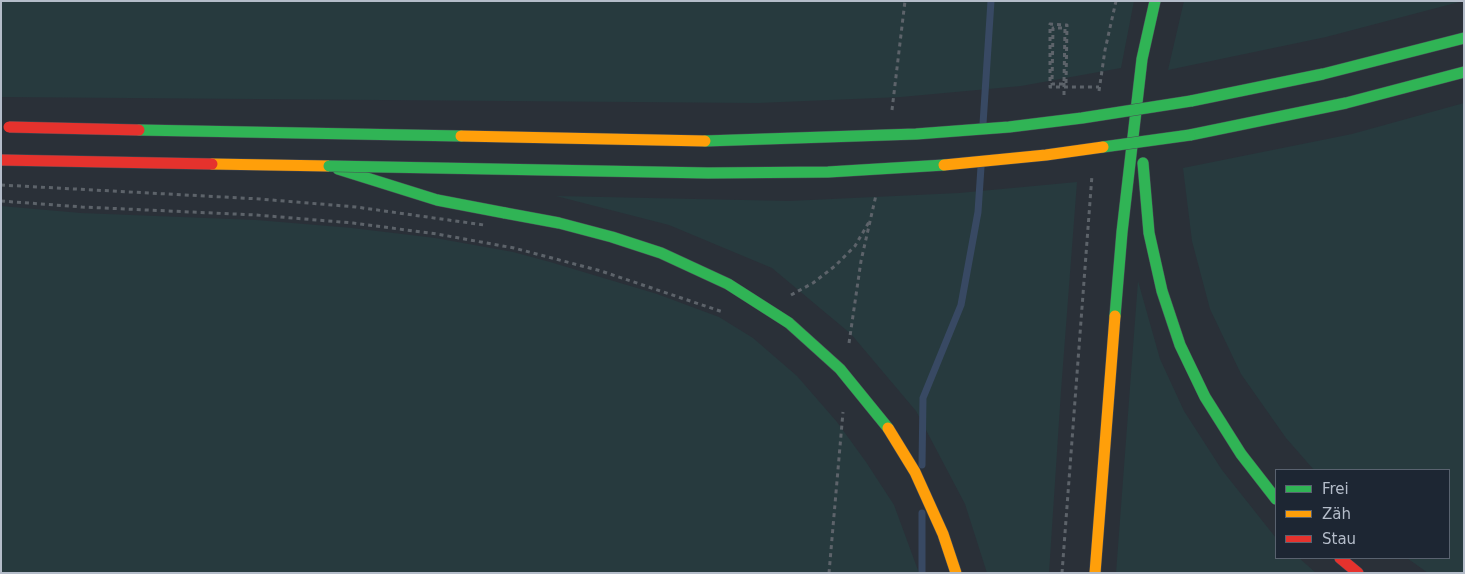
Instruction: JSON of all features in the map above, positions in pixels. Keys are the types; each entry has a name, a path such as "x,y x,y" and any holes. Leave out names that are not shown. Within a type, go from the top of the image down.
{"main road":[{"path":"1095,573 1122,232 1142,58 1155,1"},
{"path":"5,127 710,142 907,135 1082,118 1190,101 1323,74 1464,38"},
{"path":"1142,58 1143,174 1149,233 1162,291 1180,345 1205,397 1241,454 1275,498"},
{"path":"1,160 708,173 828,172 932,166 1037,156 1190,135 1346,103 1464,72"},
{"path":"329,166 437,200 558,223 612,237 662,253 728,284 782,319 840,369 883,420 915,472 943,534 956,573"},
{"path":"1341,559 1358,573"}],"path":[{"path":"1098,97 1105,50 1116,1"},
{"path":"1064,98 1064,89 1064,81 1064,54 1065,28 1053,28 1052,84 1059,84 1066,84 1067,25 1050,24 1050,87 1060,87 1070,87 1099,87"},
{"path":"1062,573 1080,314 1093,166"},
{"path":"1,185 260,199 356,207 487,226"},
{"path":"1,201 82,207 256,215 352,223 437,234 552,257 601,271 719,312 727,312"},
{"path":"786,297 813,283 835,266 855,246 869,222"}],"green space":[{"path":"1,1 1134,1 1121,68 1021,86 901,97 757,103 1,97"},
{"path":"1184,1 1463,1 1326,37 1168,70"},
{"path":"1464,103 1464,573 1428,573 1408,559 1450,559 1450,469 1313,469 1286,438 1241,374 1210,309 1192,241 1183,168 1352,134"},
{"path":"1077,182 1049,573 987,573 965,504 916,411 851,334 772,268 669,225 556,196 789,201 959,193"},
{"path":"1,206 81,213 256,220 352,228 435,238 513,252 550,262 657,294 719,317 753,338 797,376 837,422 894,505 919,573 1,573"},
{"path":"1138,281 1160,359 1184,411 1222,470 1275,537 1275,559 1300,559 1316,573 1116,573"}],"waterway":[{"path":"983,124 991,1"},
{"path":"922,465 923,398 961,305 978,212 981,167"},
{"path":"922,513 922,573"}],"traffic: fast":[{"path":"1115,316 1122,232 1142,59 1155,1"},
{"path":"1191,101 1323,74 1464,38"},
{"path":"1190,135 1346,103 1464,72"},
{"path":"705,141 916,134 1009,127 1191,101"},
{"path":"139,130 461,136"},
{"path":"1103,147 1190,135"},
{"path":"1143,163 1149,233 1162,291 1180,345 1205,397 1241,454 1275,498"},
{"path":"329,166 708,173 828,172 944,165"},
{"path":"338,169 437,200 505,213"},
{"path":"505,213 559,223 612,237 661,253 728,284 789,323 840,369 888,428"}],"traffic: slow":[{"path":"461,136 705,141"},
{"path":"944,165 1046,155 1103,147"},
{"path":"212,164 329,166"},
{"path":"1095,573 1115,316"},
{"path":"888,428 915,472 943,534 956,573"}],"traffic: jam":[{"path":"9,127 139,130"},
{"path":"1,160 212,164"},
{"path":"1341,559 1358,573"}]}
